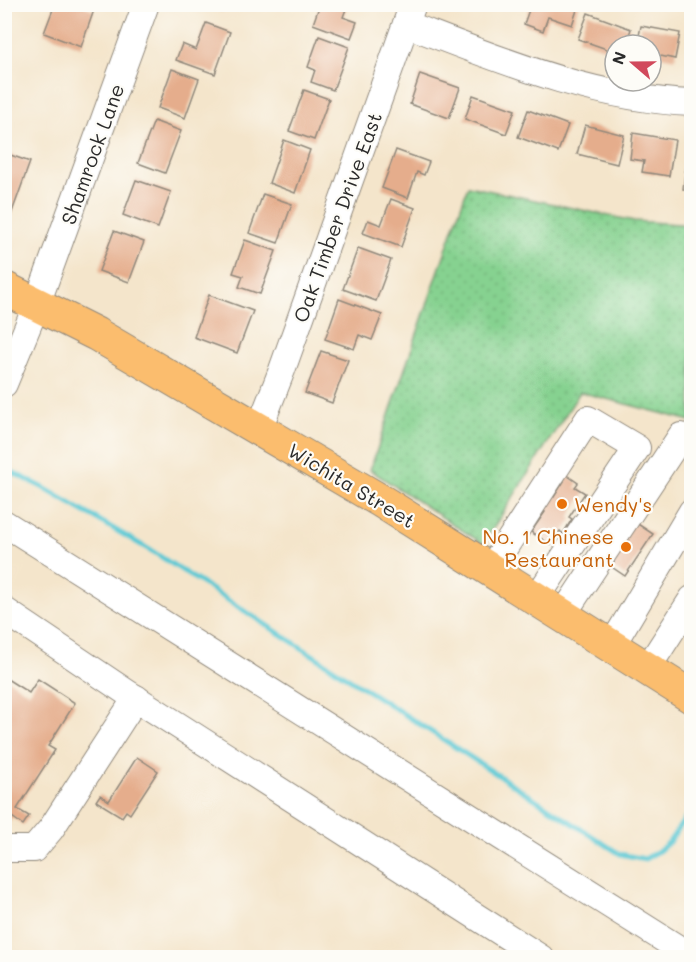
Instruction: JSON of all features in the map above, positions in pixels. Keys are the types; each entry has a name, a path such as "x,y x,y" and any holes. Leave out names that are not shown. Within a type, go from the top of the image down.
{"main road":[{"name":"Wichita Street","path":"4,288 96,334 381,501 692,697"}],"street":[{"name":"Shamrock Lane","path":"4,384 37,304 146,4"},
{"path":"410,14 528,71 622,96 692,103"},
{"name":"Oak Timber Drive East","path":"259,429 410,14"},
{"path":"490,570 588,419 637,448 549,607"},
{"path":"549,607 681,436 692,441"},
{"path":"611,647 692,511"},
{"path":"4,523 692,957"},
{"path":"647,669 692,599"},
{"path":"4,610 136,698 541,957"},
{"path":"4,849 34,849 51,829 136,698"}],"green space":[{"path":"468,186 634,221 692,225 691,421 580,392 483,544 370,470"}],"building":[{"path":"55,4 79,4 94,10 81,47 44,33"},
{"path":"202,4 224,4 222,12"},
{"path":"320,4 348,4 343,17 357,22 351,38 313,24"},
{"path":"531,4 579,4 572,25 548,17 543,31 524,24"},
{"path":"588,13 631,29 630,33 603,33 603,48 578,39"},
{"path":"206,23 230,32 215,74 176,60 182,44 196,50"},
{"path":"641,26 680,33 675,59 663,56 663,33 640,33"},
{"path":"319,36 349,47 333,90 311,82 315,70 308,67"},
{"path":"172,69 199,79 185,118 158,108"},
{"path":"420,74 460,88 449,118 410,104"},
{"path":"304,90 329,99 314,140 289,131"},
{"path":"473,95 515,110 506,134 465,119"},
{"path":"528,110 568,125 558,152 518,137"},
{"path":"154,121 181,131 165,173 138,163"},
{"path":"585,125 624,135 617,164 577,154"},
{"path":"633,133 675,140 669,176 642,172 644,161 630,159"},
{"path":"284,140 310,150 295,193 269,183"},
{"path":"689,140 692,141 692,190 683,189"},
{"path":"396,150 429,162 424,175 417,172 408,198 382,188"},
{"path":"5,153 30,162 7,226 4,226"},
{"path":"136,180 171,192 158,228 123,215"},
{"path":"263,194 292,204 278,243 249,233"},
{"path":"391,199 415,208 401,247 363,233 368,220 381,225"},
{"path":"114,231 144,242 129,282 99,271"},
{"path":"245,240 276,251 260,294 239,287 243,276 233,273"},
{"path":"358,248 391,260 376,301 343,289"},
{"path":"209,295 253,311 237,353 194,337"},
{"path":"339,299 382,315 372,340 359,335 354,349 325,339"},
{"path":"321,351 348,360 332,403 305,393"},
{"name":"Wendy's","path":"565,474 578,483 575,487 585,493 569,517 572,519 563,534 560,531 551,545 531,532 545,512 542,510 564,481 562,479"},
{"name":"No. 1 Chinese Restaurant","path":"627,517 653,534 625,576 600,559"},
{"path":"7,679 29,693 38,679 75,703 48,746 55,750 17,809 29,816 23,825 12,817 4,829 4,683"},
{"path":"137,757 158,771 130,814 126,811 122,817 96,801 100,795 109,801"}],"waterway":[{"path":"4,468 42,487 155,553 620,854 645,859 660,850 669,842 692,809"}],"place":[{"name":"Wendy's","path":"562,504"},
{"name":"No. 1 Chinese Restaurant","path":"626,547"}]}
